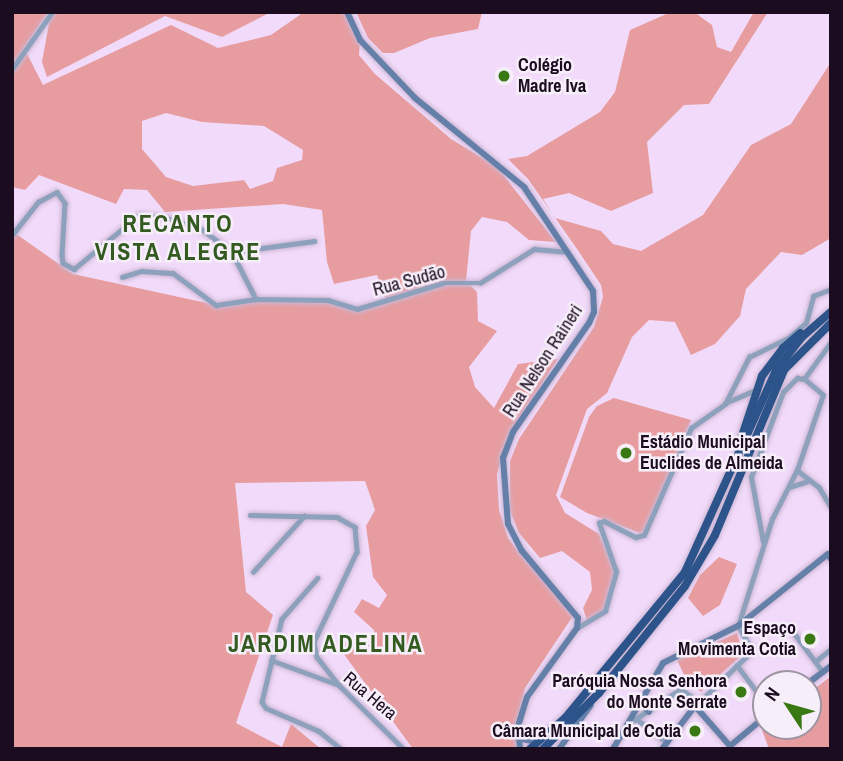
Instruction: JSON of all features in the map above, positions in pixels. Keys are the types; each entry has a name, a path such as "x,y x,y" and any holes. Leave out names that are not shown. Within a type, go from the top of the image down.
{"highway":[{"path":"734,468 755,390 783,348 831,312"},
{"path":"540,746 592,687 685,572 776,370 802,337 831,312"},
{"path":"530,749 540,746 599,693 701,562 784,370 831,323"}],"main road":[{"name":"Rua Nelson Raineri","path":"347,12 360,40 415,98 524,187 573,256 593,291 594,312 513,432 503,458 502,481 508,524 522,551 576,611 577,628"},
{"path":"613,749 663,663 738,626 830,554"},
{"path":"520,749 517,738 527,697 577,628"},
{"path":"823,672 831,666"},
{"path":"559,749 599,693"},
{"path":"639,702 649,712"},
{"path":"665,746 697,704 729,748 752,728"},
{"path":"517,738 540,746"}],"street":[{"path":"12,69 52,12"},
{"path":"12,235 38,202 57,192 65,203 62,255 69,268 87,260 126,224 147,214 203,230 232,252 256,299"},
{"path":"232,252 314,240"},
{"name":"Rua Sudão","path":"122,277 142,271 179,275 216,305 236,306 256,299 328,300 357,309 443,283 480,283 534,249 559,248 573,256"},
{"path":"725,404 749,357 788,338 806,323 813,296 831,289"},
{"path":"804,379 831,342"},
{"path":"628,724 638,720 681,689 697,704 752,652 738,626 763,547 797,470 823,396 804,379 797,379 783,392 750,484 762,521 763,547"},
{"path":"577,628 605,611 616,572 599,523 604,521 636,537 644,535 691,428 725,404 755,390"},
{"path":"797,470 810,481 831,507"},
{"path":"789,487 810,481"},
{"path":"250,515 346,520 358,539 353,562 314,642 317,657 340,685"},
{"path":"254,572 304,516"},
{"path":"318,578 287,611 271,660 262,702 266,708 318,731 341,749"},
{"path":"789,626 823,672"},
{"path":"816,662 831,649"},
{"name":"Rua Hera","path":"271,660 340,685 404,749"},
{"path":"737,665 752,685"},
{"path":"638,720 665,746"}],"shaded area":[{"path":"12,12 48,12 24,48 43,85 171,25 218,48 271,35 304,12 347,12 360,40 359,55 375,74 451,139 497,167 556,242 529,240 507,222 482,217 471,231 466,281 477,292 478,321 497,331 469,367 475,387 494,408 518,364 558,359 508,437 497,474 499,510 508,538 526,562 559,591 573,616 525,688 517,722 516,749 413,749 338,646 353,639 366,647 375,639 374,630 354,612 362,599 379,608 387,595 373,577 366,526 375,510 365,481 235,483 246,592 273,615 236,723 282,747 291,724 321,749 12,749 12,231 73,274 216,305 256,299 328,300 357,309 386,300 377,275 334,284 327,262 322,210 283,204 165,212 147,190 124,189 116,204 39,175 25,190 12,187","holes":["166,113 202,122 264,126 303,150 302,160 277,168 273,181 250,189 244,180 193,186 166,177 142,149 142,121"]},
{"path":"51,12 271,12 222,37 165,16 47,77 42,62"},
{"path":"356,12 482,12 478,29 430,38 394,53 383,53 368,38"},
{"path":"671,12 694,12 712,25 717,47 731,52 754,12 768,12 709,104 684,105 647,142 653,193 611,211 569,193 543,199 552,214 528,179 508,159 527,156 600,112 615,92 630,30"},
{"path":"831,62 831,238 802,255 781,252 746,289 740,316 715,344 691,355 675,322 649,320 632,337 607,393 587,409 556,495 565,513 599,534 615,572 604,611 587,621 583,608 592,590 590,572 562,551 540,558 519,533 510,511 510,461 519,439 594,327 603,297 601,285 555,218 601,231 613,244 641,251 703,215 751,145 791,124"},
{"name":"Estádio Municipal Euclides de Almeida","path":"614,398 691,420 647,528 640,533 587,513 560,497 589,417 597,406"},
{"path":"719,557 737,564 720,605 703,616 688,598 700,575"},
{"path":"737,633 743,654 701,692 688,683 677,660"},
{"path":"831,676 831,749 769,749 766,740 822,740 822,683"}],"place":[{"name":"Colégio Madre Iva","path":"504,76"},
{"name":"Estádio Municipal Euclides de Almeida","path":"626,453"},
{"name":"Espaço Movimenta Cotia","path":"810,639"},
{"name":"Paróquia Nossa Senhora do Monte Serrate","path":"741,692"},
{"name":"Câmara Municipal de Cotia","path":"695,731"}],"district":[{"name":"RECANTO VISTA ALEGRE","path":"178,238"},
{"name":"JARDIM ADELINA","path":"326,644"}]}
